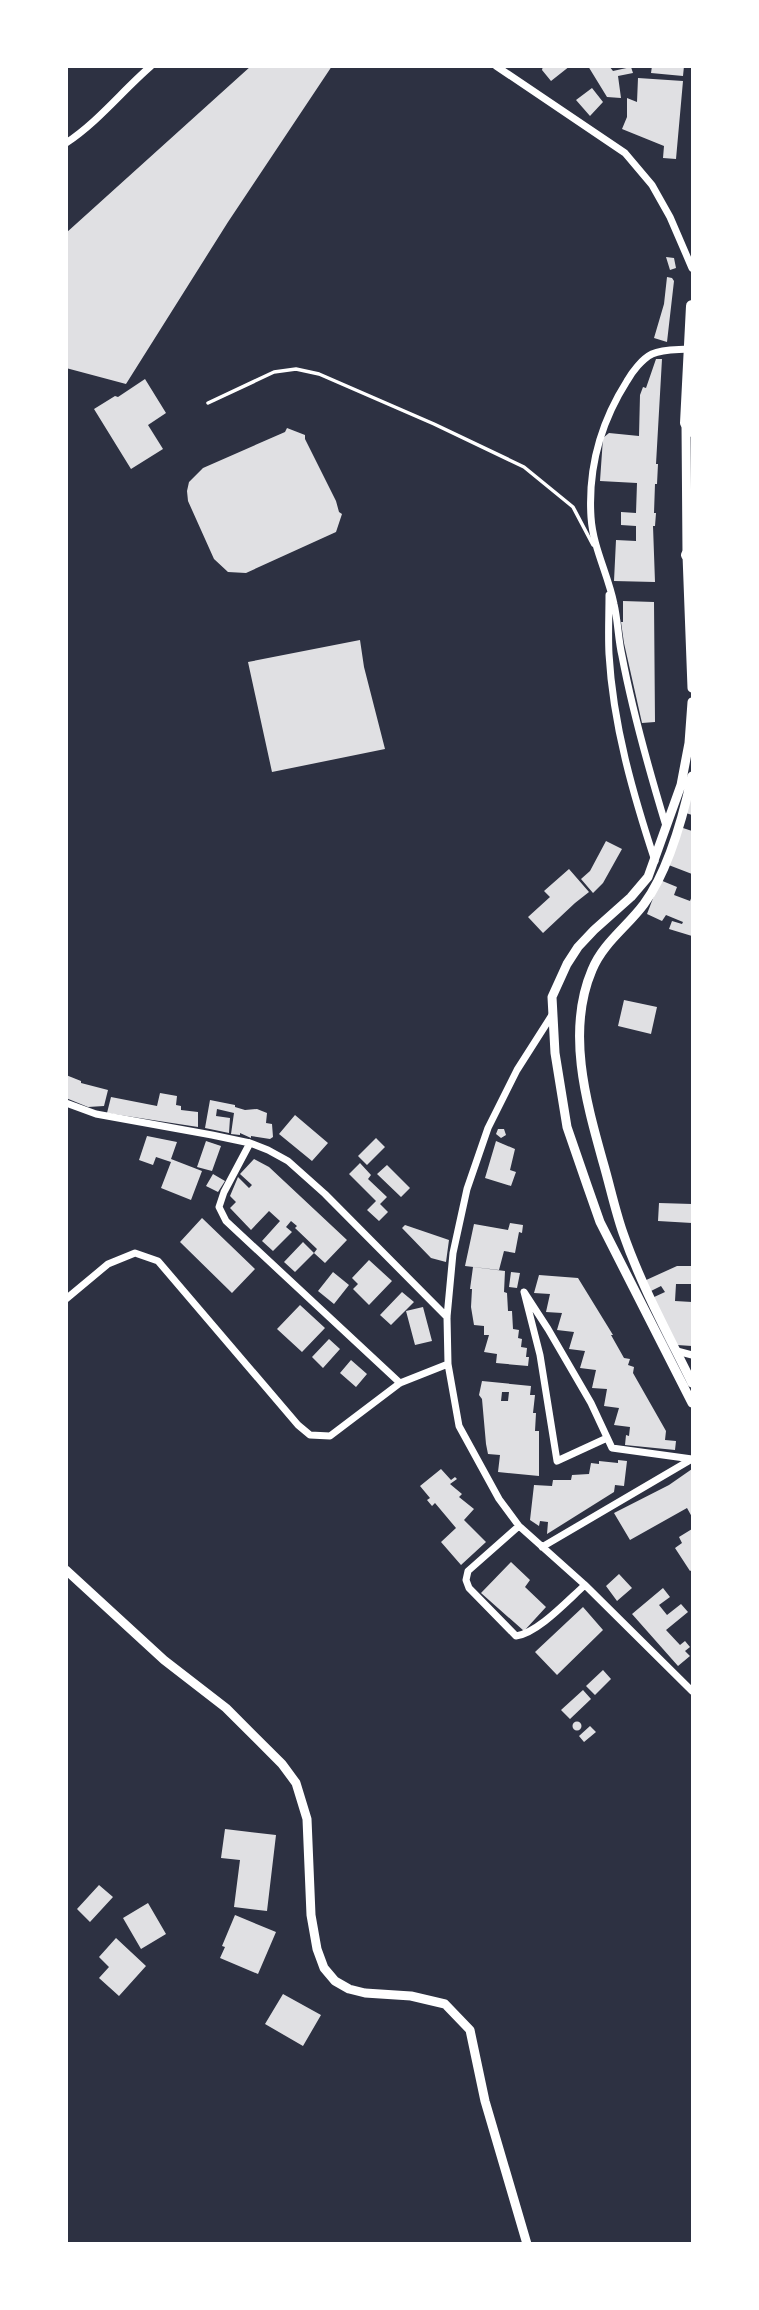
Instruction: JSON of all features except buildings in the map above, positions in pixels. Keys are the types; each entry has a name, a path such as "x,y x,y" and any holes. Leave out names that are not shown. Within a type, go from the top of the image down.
{"main road":[{"path":"690,426 688,349 692,306"}],"street":[{"path":"66,143 88,128 151,66"},
{"path":"496,66 625,153 652,185 670,217 692,268"},
{"path":"666,826 635,716 609,584 595,549 590,487 600,437 616,398 632,372 650,355 688,349"},
{"path":"690,426 692,688"},
{"path":"609,584 609,655 618,725 633,794 654,860"},
{"path":"692,702 685,767 648,877 631,897 578,947 552,997 555,1053 567,1127 600,1222 692,1403"},
{"path":"692,776 684,814 659,878 644,903 602,950 592,970 581,1001 578,1031 589,1114 624,1235 692,1382"},
{"path":"552,1015 517,1070 488,1128 467,1189 453,1253 447,1317 448,1364 459,1426 499,1499 519,1526 585,1585 692,1691"},
{"path":"66,1103 96,1114 250,1143 288,1161 325,1194 447,1317"},
{"path":"250,1143 219,1207 226,1221 400,1383"},
{"path":"66,1299 108,1264 135,1254 158,1261 310,1436 324,1437 338,1432 400,1383 448,1364"},
{"path":"607,1438 557,1461 540,1355 524,1292 584,1391 612,1448 692,1459"},
{"path":"677,1351 692,1355"},
{"path":"542,1547 692,1459"},
{"path":"519,1526 468,1571 466,1580 469,1588 516,1636 524,1635 585,1585"},
{"path":"66,1570 163,1660 226,1708 282,1764 296,1783 307,1819 311,1915 317,1949 324,1968 335,1980 349,1989 365,1993 411,1996 444,2004 470,2030 485,2101 527,2244"}],"lane":[{"path":"208,403 274,372 296,369 319,374 446,429 524,467 573,507 595,549"}]}
